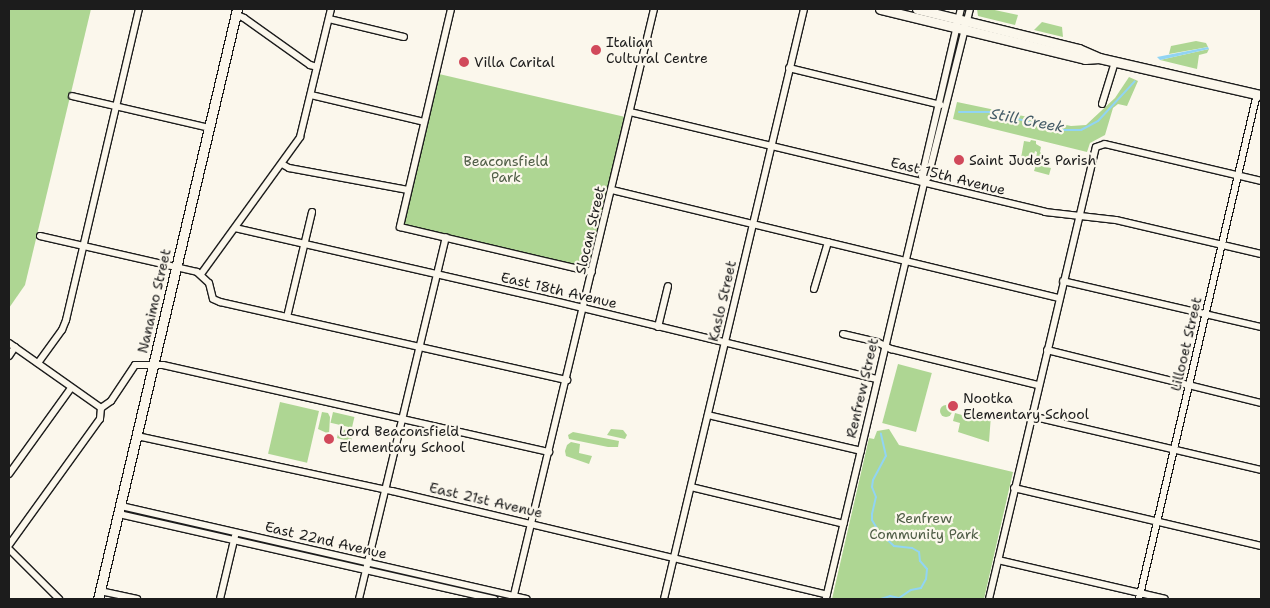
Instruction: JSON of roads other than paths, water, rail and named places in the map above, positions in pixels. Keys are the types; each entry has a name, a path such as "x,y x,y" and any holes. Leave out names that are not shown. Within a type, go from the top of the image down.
{"main road":[{"path":"880,9 1079,49 1099,58 1259,94"},
{"path":"916,9 962,24"},
{"name":"Nanaimo Street","path":"99,595 236,11"}],"street":[{"path":"38,363 62,330 66,320 139,9"},
{"path":"201,274 300,137 331,9"},
{"path":"451,9 400,227 592,272"},
{"name":"Slocan Street","path":"514,598 654,9"},
{"name":"Kaslo Street","path":"664,599 804,9"},
{"name":"Renfrew Street","path":"961,9 962,24"},
{"name":"Renfrew Street","path":"827,597 924,183 922,176 943,106 962,24 970,9"},
{"path":"236,11 310,65 318,67"},
{"path":"329,18 404,37"},
{"path":"1102,104 1115,62"},
{"path":"789,68 943,106"},
{"name":"Lillooet Street","path":"1140,596 1205,314 1259,94"},
{"path":"311,95 424,122"},
{"path":"72,96 209,128"},
{"name":"East 15th Avenue","path":"630,112 1045,212 1116,220 1261,254"},
{"path":"989,599 1094,151 1098,144 1261,181"},
{"path":"282,164 289,168 408,190"},
{"path":"612,190 1059,298"},
{"path":"287,316 312,212"},
{"name":"East 18th Avenue","path":"235,228 584,308 877,379"},
{"path":"40,236 201,274 209,284 213,299 567,380"},
{"path":"359,599 446,237"},
{"path":"814,289 817,285 828,242"},
{"path":"1063,281 1261,328"},
{"path":"658,326 668,286"},
{"path":"842,334 1038,385"},
{"path":"9,356 12,345 101,408"},
{"path":"1047,350 1261,403"},
{"path":"59,599 9,547 100,419 101,408 111,401 133,366 137,364 163,364 549,452"},
{"path":"9,474 71,388"},
{"path":"708,415 861,451"},
{"path":"1031,416 1261,470"},
{"name":"East 21st Avenue","path":"137,436 385,489 827,597"},
{"path":"691,487 844,524"},
{"path":"1014,488 1261,546"},
{"name":"East 22nd Avenue","path":"120,510 514,598 526,599"},
{"path":"220,599 235,536"},
{"path":"998,560 1140,596 1165,599"},
{"name":"East 22nd Avenue","path":"367,565 494,599"},
{"path":"99,595 137,599"}],"water":[{"path":"1208,47 1209,49 1160,60 1157,57"}],"waterway":[{"name":"Still Creek","path":"959,112 990,112 1061,130 1081,130 1098,121 1135,81"},
{"name":"Still Creek","path":"881,434 886,456 873,480 872,487 876,497 872,520 879,532 894,546 912,548 919,552 920,561 927,569 926,579 921,588 911,590 899,598 890,596 881,599"}],"place":[{"name":"Italian Cultural Centre","path":"596,50"},
{"name":"Villa Carital","path":"464,62"},
{"name":"Saint Jude's Parish","path":"959,160"},
{"name":"Nootka Elementary School","path":"953,406"},
{"name":"Lord Beaconsfield Elementary School","path":"329,439"}],"park label":[{"name":"Beaconsfield Park","path":"506,170"},
{"name":"Renfrew Community Park","path":"924,526"}]}
